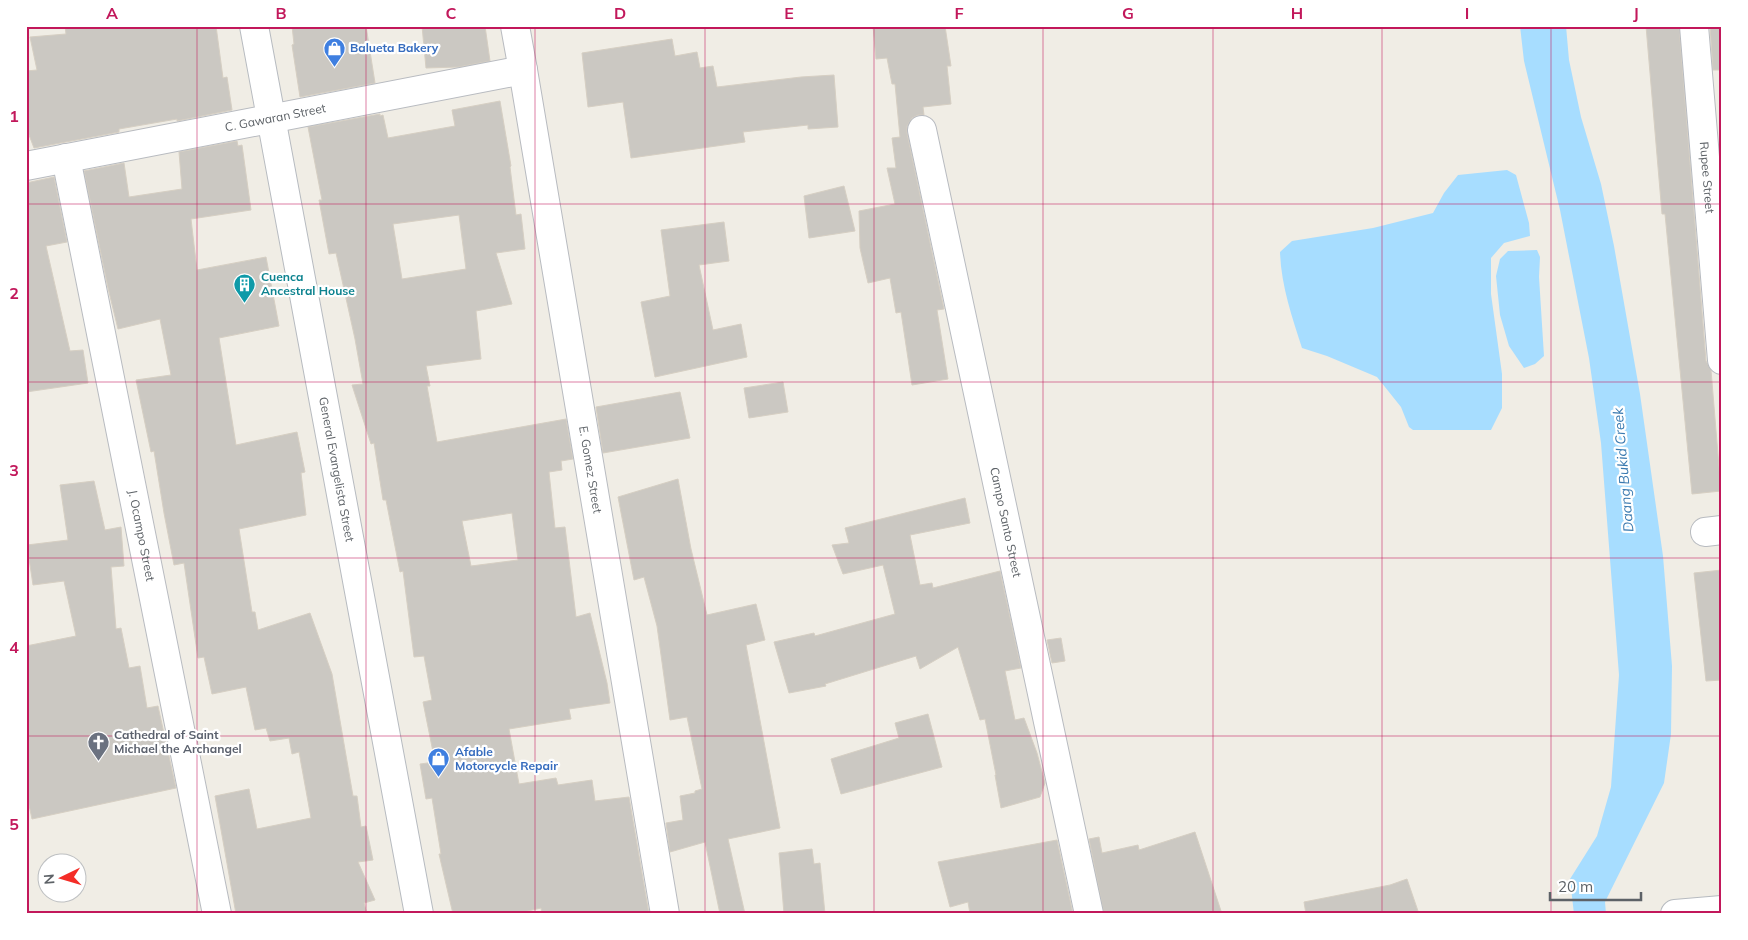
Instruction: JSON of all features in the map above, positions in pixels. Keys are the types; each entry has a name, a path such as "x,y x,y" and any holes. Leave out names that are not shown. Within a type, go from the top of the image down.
{"street":[{"name":"General Evangelista Street","path":"254,26 419,914"},
{"name":"E. Gomez Street","path":"515,26 665,914"},
{"name":"Rupee Street","path":"1694,26 1722,360"},
{"name":"C. Gawaran Street","path":"26,166 523,70"},
{"name":"Campo Santo Street","path":"922,130 1090,914"},
{"name":"J. Ocampo Street","path":"66,158 217,914"},
{"path":"1674,914 1722,910"}],"water":[{"name":"Daang Bukid Creek","path":"1520,26 1566,26 1569,60 1581,117 1601,184 1614,246 1640,394 1663,556 1672,666 1671,734 1664,783 1605,902 1606,914 1574,914 1570,879 1597,836 1611,787 1619,675 1601,443 1589,358 1560,210 1524,61"},
{"path":"1507,170 1516,175 1529,223 1530,236 1504,243 1491,258 1491,294 1502,374 1502,408 1491,430 1413,430 1409,427 1401,407 1377,377 1327,356 1302,348 1285,289 1280,252 1292,241 1373,228 1433,213 1444,193 1458,175"},
{"path":"1537,250 1540,257 1539,277 1544,356 1535,364 1524,368 1509,346 1500,315 1496,276 1500,259 1508,251"}],"building":[{"path":"65,26 216,26 223,78 227,77 232,110 177,121 177,119 119,129 119,132 34,148 26,127 26,71 37,70 30,37 66,34"},
{"name":"Balueta Bakery","path":"292,26 366,26 375,83 300,97 292,45 294,44"},
{"path":"422,26 485,26 490,61 458,67 426,68"},
{"path":"873,26 945,26 951,66 947,66 951,104 923,107 924,115 912,118 907,126 944,309 937,310 948,379 912,385 901,312 896,313 890,278 868,283 860,248 859,211 895,204 887,168 896,168 892,138 900,137 895,84 892,84 887,58 876,59"},
{"path":"1646,26 1679,26 1706,361 1711,370 1721,491 1692,494 1665,214 1662,214"},
{"path":"1710,26 1722,26 1722,70 1713,70"},
{"path":"672,39 675,56 697,52 700,68 713,66 717,87 834,75 838,127 808,129 808,125 743,132 745,142 631,158 623,102 588,107 582,53"},
{"path":"500,101 511,166 516,215 521,214 525,249 496,253 512,304 476,311 481,359 426,366 430,386 427,386 437,442 566,419 573,459 561,461 562,470 549,472 555,528 565,527 576,617 590,613 610,703 569,709 571,719 509,729 519,784 556,778 558,785 592,780 595,801 629,797 649,914 542,914 541,908 515,914 453,914 439,854 441,854 432,798 426,799 420,764 435,762 423,702 432,700 424,656 414,657 403,571 400,572 386,500 383,500 374,443 371,444 352,385 363,384 336,253 329,254 319,200 322,200 308,127 380,114 380,116 383,115 388,138 455,126 452,110","holes":["459,215 466,269 402,279 393,224","512,513 518,560 471,566 462,521"]},
{"path":"237,141 238,146 242,145 251,210 191,219 197,270 266,257 279,326 219,338 236,445 297,432 305,472 301,473 306,515 239,529 252,612 255,612 258,630 310,613 332,674 353,796 357,796 361,827 366,826 373,860 358,862 375,900 364,903 367,914 236,914 215,796 249,789 257,829 311,818 299,752 292,754 289,738 270,741 266,728 255,730 246,687 212,694 204,657 198,658 184,563 174,565 154,451 151,452 136,380 171,375 160,319 118,329 84,171 124,163 129,197 182,189 179,152"},
{"path":"54,177 67,242 46,246 70,351 83,350 88,383 26,392 26,183"},
{"path":"844,186 855,231 809,238 804,196"},
{"path":"724,222 729,261 699,265 713,330 741,324 747,357 655,377 641,302 670,296 661,230"},
{"path":"783,382 788,412 749,418 744,388"},
{"path":"680,392 690,438 603,453 596,407"},
{"path":"678,479 691,549 707,615 756,604 765,640 746,645 780,828 728,839 745,914 720,914 705,842 670,852 666,823 683,820 680,796 695,793 695,791 702,789 687,717 670,720 657,626 644,577 634,580 618,497"},
{"path":"94,481 105,530 121,527 124,566 111,567 116,629 121,628 129,668 140,666 147,708 158,706 176,788 32,819 26,791 26,646 76,636 64,581 33,585 27,545 68,540 60,485"},
{"path":"965,498 970,523 910,535 920,585 932,583 933,588 1000,571 1021,668 1005,671 1015,720 1024,718 1037,753 1045,783 1040,797 1001,808 985,719 980,720 958,647 920,669 916,656 825,684 826,686 789,693 774,642 814,633 815,636 895,614 883,565 843,574 832,545 849,543 845,528"},
{"path":"1722,570 1722,680 1706,681 1694,573"},
{"path":"1061,638 1065,661 1052,663 1047,640"},
{"path":"928,714 942,767 841,794 831,759 899,738 895,723"},
{"path":"1195,832 1222,914 1104,914 1089,839 1099,837 1102,853 1138,845 1139,850"},
{"path":"1057,840 1073,914 970,914 968,902 950,907 938,862"},
{"path":"812,849 814,864 820,863 825,914 784,914 779,853"},
{"path":"1407,879 1419,914 1306,914 1304,902 1390,885"}],"place":[{"name":"Balueta Bakery","path":"334,67"},
{"name":"Cuenca Ancestral House","path":"245,303"},
{"name":"Cathedral of Saint Michael the Archangel","path":"98,761"},
{"name":"Afable Motorcycle Repair","path":"439,778"}]}
